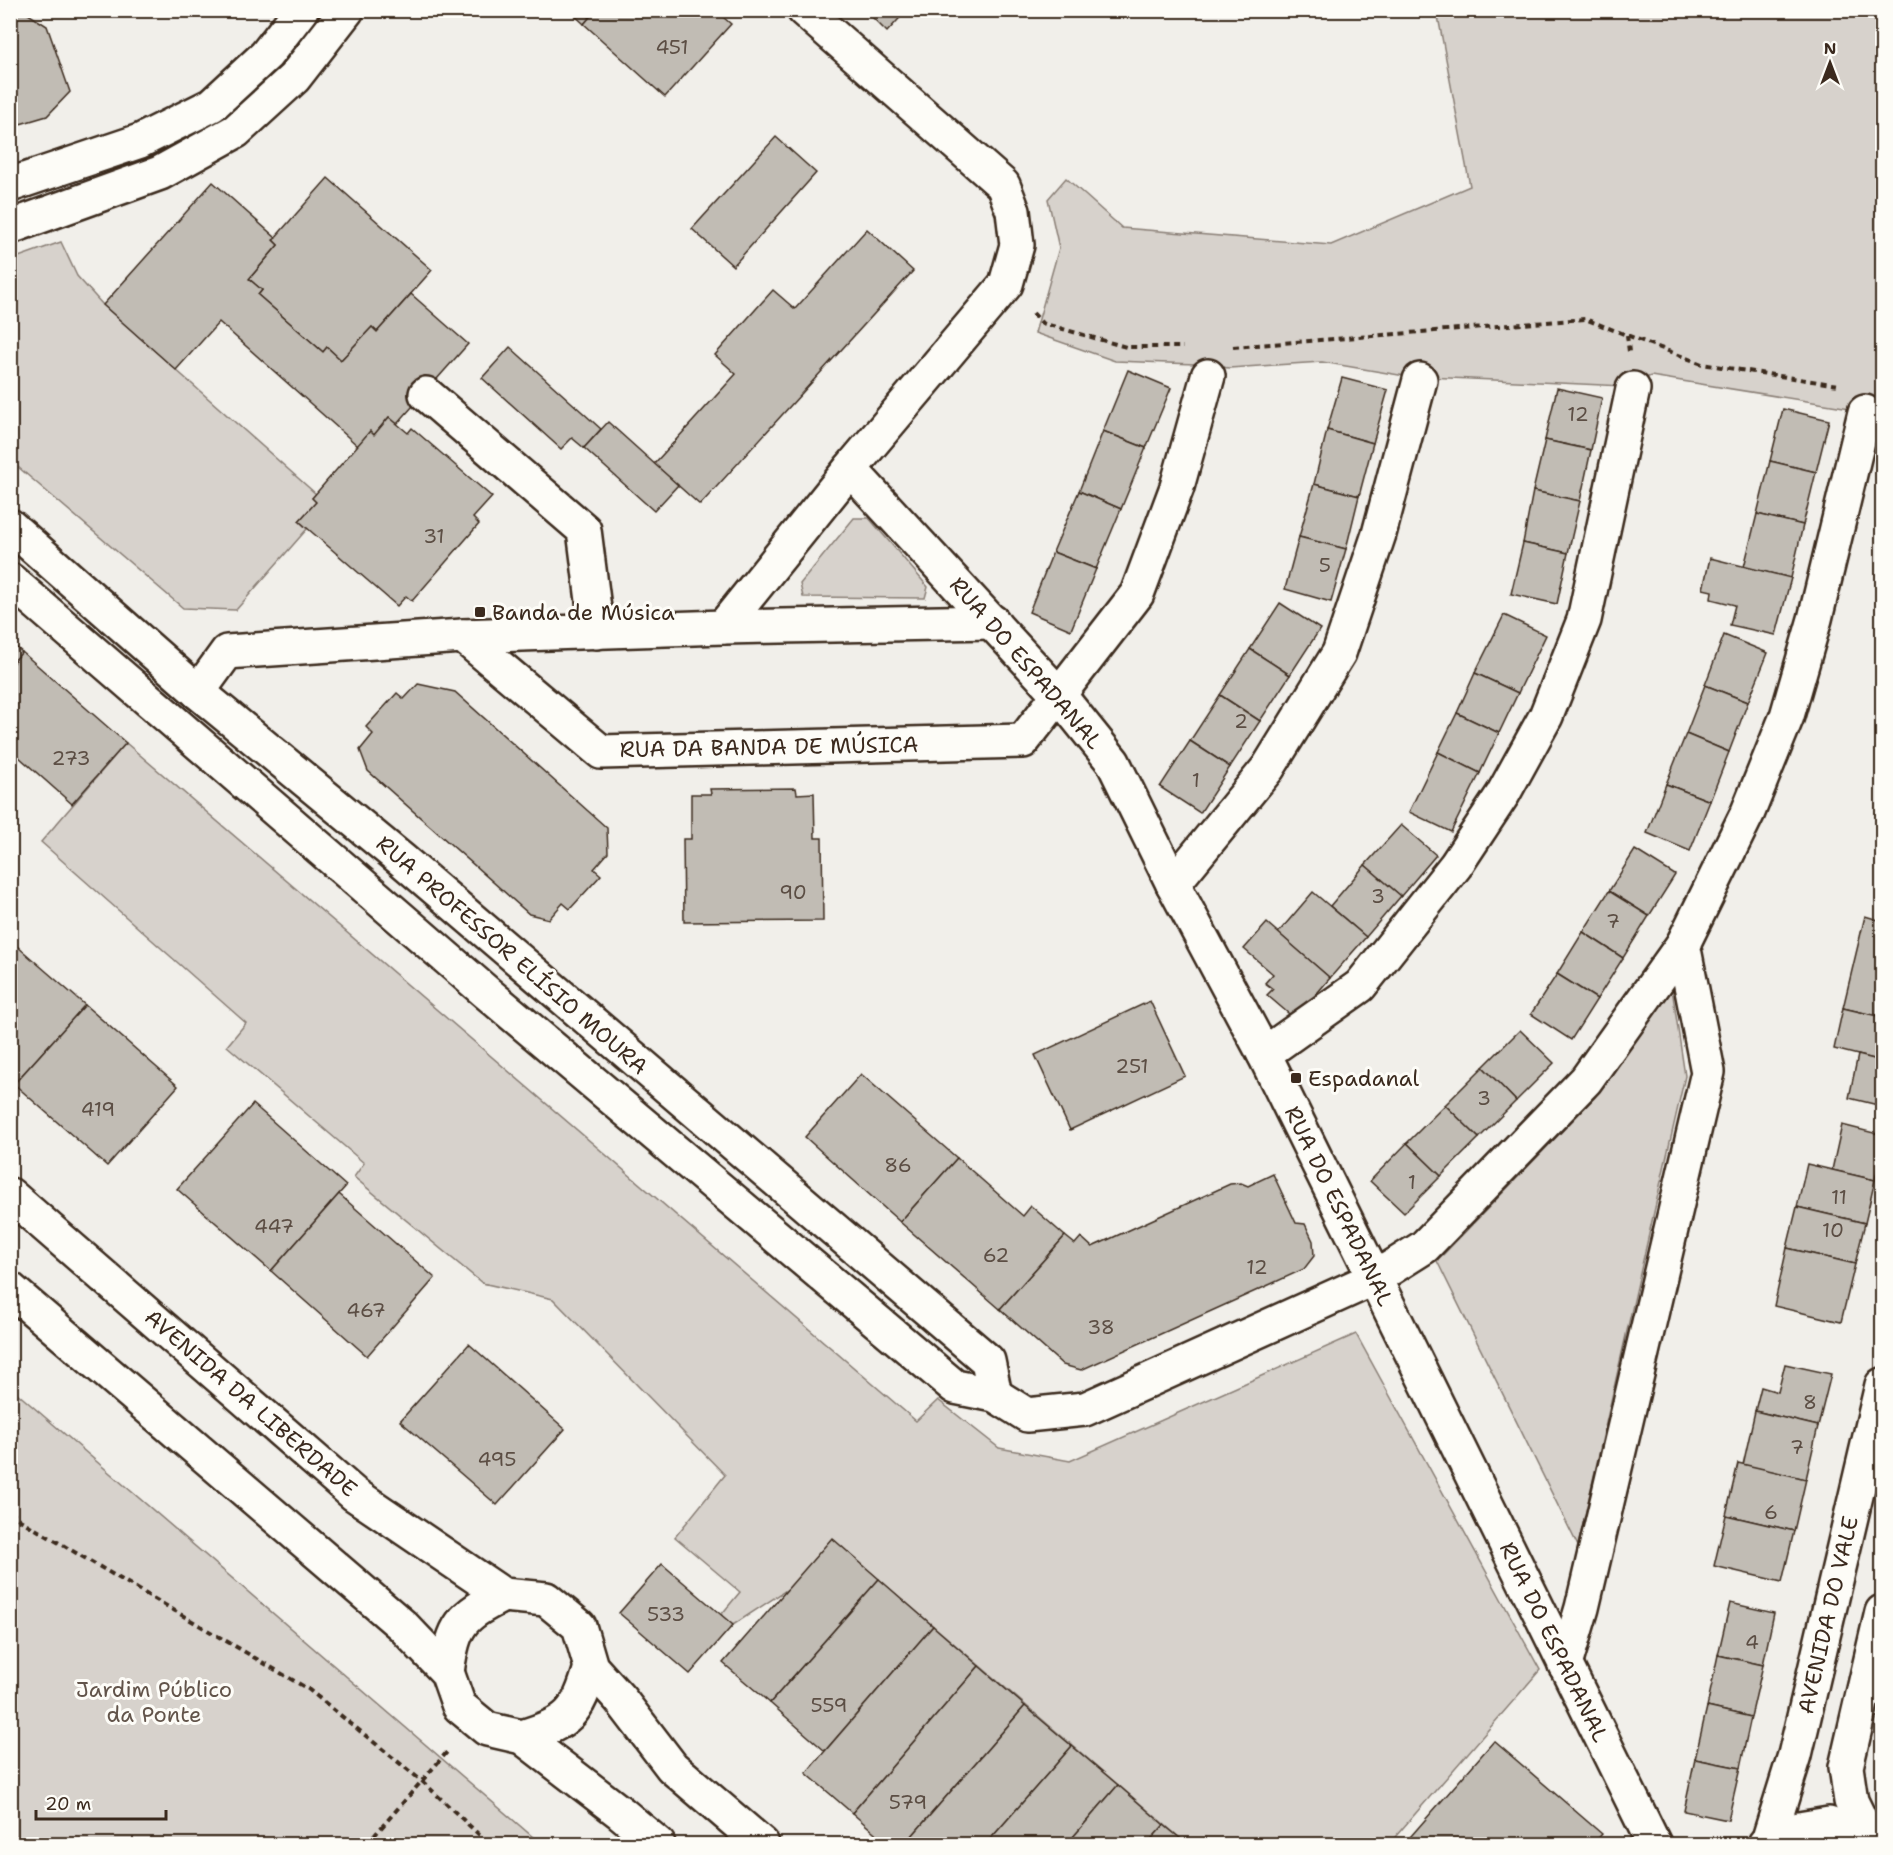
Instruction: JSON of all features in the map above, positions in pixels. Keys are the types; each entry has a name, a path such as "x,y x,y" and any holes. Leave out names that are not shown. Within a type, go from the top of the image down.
{"street":[{"path":"10,185 140,141 212,105 266,55 301,10"},
{"path":"10,227 160,173 236,131 294,78 347,10"},
{"path":"723,627 850,469 1006,284 1017,245 1013,211 1003,185 804,10"},
{"path":"1059,695 1137,594 1177,487 1208,376"},
{"path":"1173,884 1268,768 1339,653 1380,534 1420,380"},
{"path":"1264,1054 1360,986 1456,865 1503,794 1546,716 1584,620 1633,389"},
{"path":"426,393 584,530 597,632"},
{"name":"RUA PROFESSOR ELÍSIO MOURA","path":"10,580 486,992 955,1387 995,1395 1027,1415 1085,1409 1375,1278 1424,1246 1586,1080 1683,944 1748,812 1787,716 1815,619 1865,412"},
{"name":"RUA DO ESPADANAL","path":"850,469 1059,695 1113,762 1173,884 1264,1054 1654,1845"},
{"name":"RUA PROFESSOR ELÍSIO MOURA","path":"10,526 198,692 402,860 988,1361 995,1395"},
{"path":"198,692 227,652 463,636 723,627 993,622"},
{"name":"RUA DA BANDA DE MÚSICA","path":"463,636 601,752 1023,741 1059,695"},
{"path":"1565,1665 1582,1608 1708,1072 1683,944"},
{"name":"AVENIDA DA LIBERDADE","path":"10,1195 354,1494 503,1595 546,1599 579,1626 591,1667 620,1699 672,1767 762,1845"},
{"path":"10,1289 403,1626 447,1672 459,1706 487,1729 522,1737 621,1813 658,1845"},
{"name":"AVENIDA DO VALE","path":"1767,1844 1796,1755 1882,1385"},
{"path":"447,1672 452,1638 472,1611 503,1595"},
{"name":"AVENIDA DO VALE","path":"1869,1841 1851,1801 1846,1767 1882,1612"},
{"path":"522,1737 556,1726 581,1701 591,1667"},
{"name":"AVENIDA DO VALE","path":"1767,1844 1799,1829 1829,1824 1869,1841"}],"path":[{"path":"1006,284 1042,323 1126,346 1185,346"},
{"path":"1229,346 1585,319 1702,364 1869,390 1865,412"},
{"path":"10,1510 20,1520 308,1689 423,1782 489,1845"},
{"path":"367,1845 447,1752"}],"green space":[{"path":"1437,11 1882,11 1882,407 1850,408 1651,376 1624,386 1405,376 1322,362 1229,368 1195,364 1115,361 1035,333 1059,248 1048,199 1066,178 1122,228 1331,245 1470,186"},
{"path":"61,242 77,276 103,305 316,494 312,498 316,502 299,521 307,529 236,610 183,608 11,461 10,260"},
{"path":"854,518 869,518 928,587 925,598 803,597 800,584"},
{"path":"126,743 916,1421 938,1400 999,1448 1070,1461 1356,1334 1540,1670 1389,1844 1187,1844 832,1539 788,1589 733,1625 721,1615 740,1592 675,1537 725,1475 553,1299 482,1283 354,1177 364,1163 227,1046 246,1023 41,842"},
{"path":"1672,989 1685,1076 1578,1546 1437,1261 1595,1097"},
{"name":"Jardim Público da Ponte","path":"10,1387 541,1844 11,1844"}],"building":[{"path":"10,10 22,10 47,26 70,92 47,116 10,127"},
{"path":"569,10 596,10 584,24"},
{"path":"596,10 715,10 731,24 665,97 584,24"},
{"path":"865,10 907,10 887,32"},
{"path":"776,137 816,173 733,266 692,229"},
{"path":"328,178 432,270 377,332 372,327 341,360 327,347 323,352 258,295 262,290 249,279 278,245 273,240"},
{"path":"213,182 276,238 273,240 278,245 249,279 262,290 258,295 323,352 327,347 341,360 372,327 377,332 411,294 468,344 397,424 389,417 374,435 370,431 358,446 219,322 176,370 103,305"},
{"path":"867,229 913,271 700,505 654,464 736,374 715,355 773,290 795,309"},
{"path":"510,347 601,429 584,448 572,438 561,449 482,378"},
{"path":"1128,370 1171,388 1146,448 1103,431"},
{"path":"1342,378 1388,390 1373,443 1327,430"},
{"path":"1557,388 1602,398 1591,450 1545,440"},
{"path":"1783,409 1829,420 1816,472 1770,461"},
{"path":"389,417 408,433 412,428 492,497 473,518 479,524 412,601 406,596 397,606 299,521 316,502 312,498 370,431 374,435"},
{"path":"608,422 678,485 654,511 584,448"},
{"path":"1327,430 1373,443 1359,496 1314,484"},
{"path":"1103,431 1146,448 1121,509 1079,491"},
{"path":"1545,440 1591,450 1580,501 1533,491"},
{"path":"1770,461 1816,472 1803,525 1757,514"},
{"path":"1314,484 1359,496 1346,549 1299,537"},
{"path":"1079,491 1121,509 1096,569 1053,552"},
{"path":"1533,491 1580,501 1568,553 1523,543"},
{"path":"1757,514 1803,525 1791,578 1744,567"},
{"path":"1299,537 1346,549 1331,602 1285,589"},
{"path":"1523,543 1568,553 1557,604 1511,594"},
{"path":"1053,552 1096,569 1071,630 1029,612"},
{"path":"1710,558 1791,578 1776,635 1730,625 1735,605 1711,599 1712,591 1703,589"},
{"path":"1280,603 1320,629 1290,675 1250,649"},
{"path":"1504,615 1546,635 1518,693 1475,673"},
{"path":"1724,635 1768,653 1748,702 1705,685"},
{"path":"10,642 22,652 10,666"},
{"path":"1250,649 1290,675 1260,721 1220,695"},
{"path":"22,652 126,743 72,804 10,749 10,666"},
{"path":"1475,673 1518,693 1499,733 1457,713"},
{"path":"418,684 455,692 607,828 608,853 594,869 601,875 570,909 563,903 549,919 529,914 368,771 360,750 373,734 366,727 397,693 404,699"},
{"path":"1705,685 1748,702 1729,752 1686,734"},
{"path":"1220,695 1260,721 1230,767 1190,741"},
{"path":"1457,713 1499,733 1480,773 1438,752"},
{"path":"1686,734 1729,752 1710,801 1666,784"},
{"path":"1190,741 1230,767 1200,813 1160,787"},
{"path":"1438,752 1480,773 1451,832 1409,812"},
{"path":"1666,784 1710,801 1690,851 1647,833"},
{"path":"796,788 797,794 814,793 815,838 822,838 823,921 684,922 683,839 691,839 691,794 711,794 710,789"},
{"path":"1401,825 1436,855 1401,896 1365,865"},
{"path":"1635,850 1675,875 1649,916 1609,891"},
{"path":"1365,865 1401,896 1366,937 1330,906"},
{"path":"1609,891 1649,916 1623,958 1583,932"},
{"path":"1313,892 1366,937 1330,978 1278,933"},
{"path":"1865,916 1882,921 1882,1017 1843,1008"},
{"path":"1267,923 1330,978 1295,1019 1267,995 1273,989 1265,983 1273,974 1244,949"},
{"path":"1583,932 1623,958 1597,999 1557,974"},
{"path":"10,940 85,1005 14,1084 10,1081"},
{"path":"1557,974 1597,999 1571,1040 1531,1014"},
{"path":"1150,1001 1185,1076 1070,1130 1035,1055"},
{"path":"85,1005 178,1086 107,1166 14,1084"},
{"path":"1843,1008 1882,1017 1882,1061 1834,1049"},
{"path":"1520,1030 1554,1063 1516,1101 1483,1067"},
{"path":"1858,1055 1882,1061 1882,1106 1849,1098"},
{"path":"1483,1067 1516,1101 1479,1138 1445,1105"},
{"path":"861,1074 957,1158 900,1222 805,1137"},
{"path":"253,1104 346,1186 271,1271 177,1189"},
{"path":"1445,1105 1479,1138 1441,1176 1407,1143"},
{"path":"1842,1125 1882,1135 1882,1149 1875,1180 1832,1170"},
{"path":"1407,1143 1441,1176 1404,1213 1370,1181"},
{"path":"957,1158 1023,1216 1031,1206 1065,1236 1000,1309 900,1222"},
{"path":"1807,1164 1875,1180 1865,1223 1797,1207"},
{"path":"1273,1174 1296,1223 1305,1224 1313,1241 1314,1256 1304,1269 1081,1370 1063,1365 1000,1309 1065,1236 1075,1244 1081,1237 1092,1247 1230,1184 1241,1183 1248,1186"},
{"path":"339,1194 435,1278 367,1356 271,1271"},
{"path":"1797,1207 1865,1223 1855,1264 1787,1248"},
{"path":"1787,1248 1855,1264 1841,1322 1774,1306"},
{"path":"469,1344 565,1429 497,1505 400,1421"},
{"path":"1785,1364 1831,1374 1818,1426 1755,1411 1761,1387 1778,1392"},
{"path":"1755,1411 1818,1426 1806,1479 1743,1465"},
{"path":"1738,1463 1806,1479 1794,1531 1726,1515"},
{"path":"1726,1515 1794,1531 1782,1582 1714,1566"},
{"path":"832,1538 879,1579 770,1703 723,1663"},
{"path":"662,1564 733,1625 690,1674 619,1613"},
{"path":"879,1579 933,1626 825,1751 770,1703"},
{"path":"1730,1603 1774,1613 1763,1665 1718,1655"},
{"path":"933,1626 979,1666 852,1813 806,1773"},
{"path":"1718,1655 1763,1665 1751,1717 1707,1707"},
{"path":"979,1666 1025,1706 905,1844 888,1844 852,1813"},
{"path":"1025,1706 1072,1746 986,1844 905,1844"},
{"path":"1707,1707 1751,1717 1740,1768 1695,1759"},
{"path":"1494,1741 1602,1834 1593,1844 1404,1844"},
{"path":"1072,1746 1118,1785 1067,1844 986,1844"},
{"path":"1695,1759 1740,1768 1728,1820 1684,1811"},
{"path":"1118,1785 1164,1825 1147,1844 1067,1844"},
{"path":"1164,1825 1187,1844 1147,1844"}],"place":[{"name":"Banda de Música","path":"480,612"},
{"name":"Espadanal","path":"1296,1078"}]}
